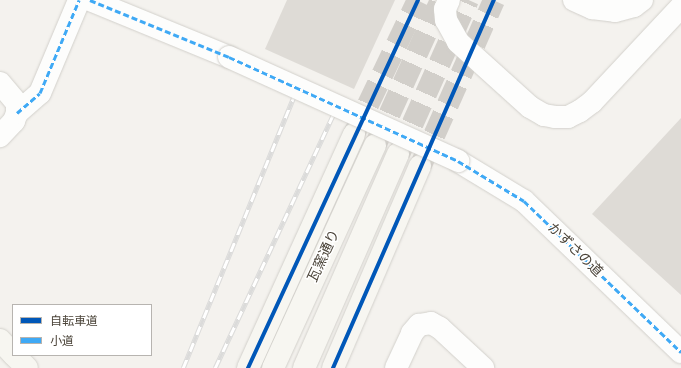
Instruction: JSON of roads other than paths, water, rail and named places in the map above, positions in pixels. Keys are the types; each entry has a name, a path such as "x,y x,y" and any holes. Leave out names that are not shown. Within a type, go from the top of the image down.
{"street":[{"path":"17,112 40,93 79,0"},
{"name":"かずさの道","path":"90,0 229,57 458,161 524,201 681,352"},
{"path":"449,0 445,8 446,20 458,42 530,107 544,115 555,117 574,114 592,102 681,7"},
{"path":"574,0 592,8 615,11 634,6 642,0"},
{"path":"0,83 17,103 17,112 14,121 0,136"},
{"path":"248,368 354,134"},
{"name":"瓦窯通り","path":"273,368 375,145"},
{"name":"瓦窯通り","path":"304,368 398,154"},
{"path":"333,368 420,166"},
{"path":"396,368 412,333 419,325 431,323 440,328 483,368"},
{"path":"0,340 12,352"},
{"path":"16,356 27,368"}],"tunnel":[{"path":"354,134 418,0"},
{"path":"376,144 441,0"},
{"path":"399,154 468,0"},
{"path":"421,165 494,0"}],"railway":[{"path":"183,368 296,91"},
{"path":"215,368 335,111"}]}
